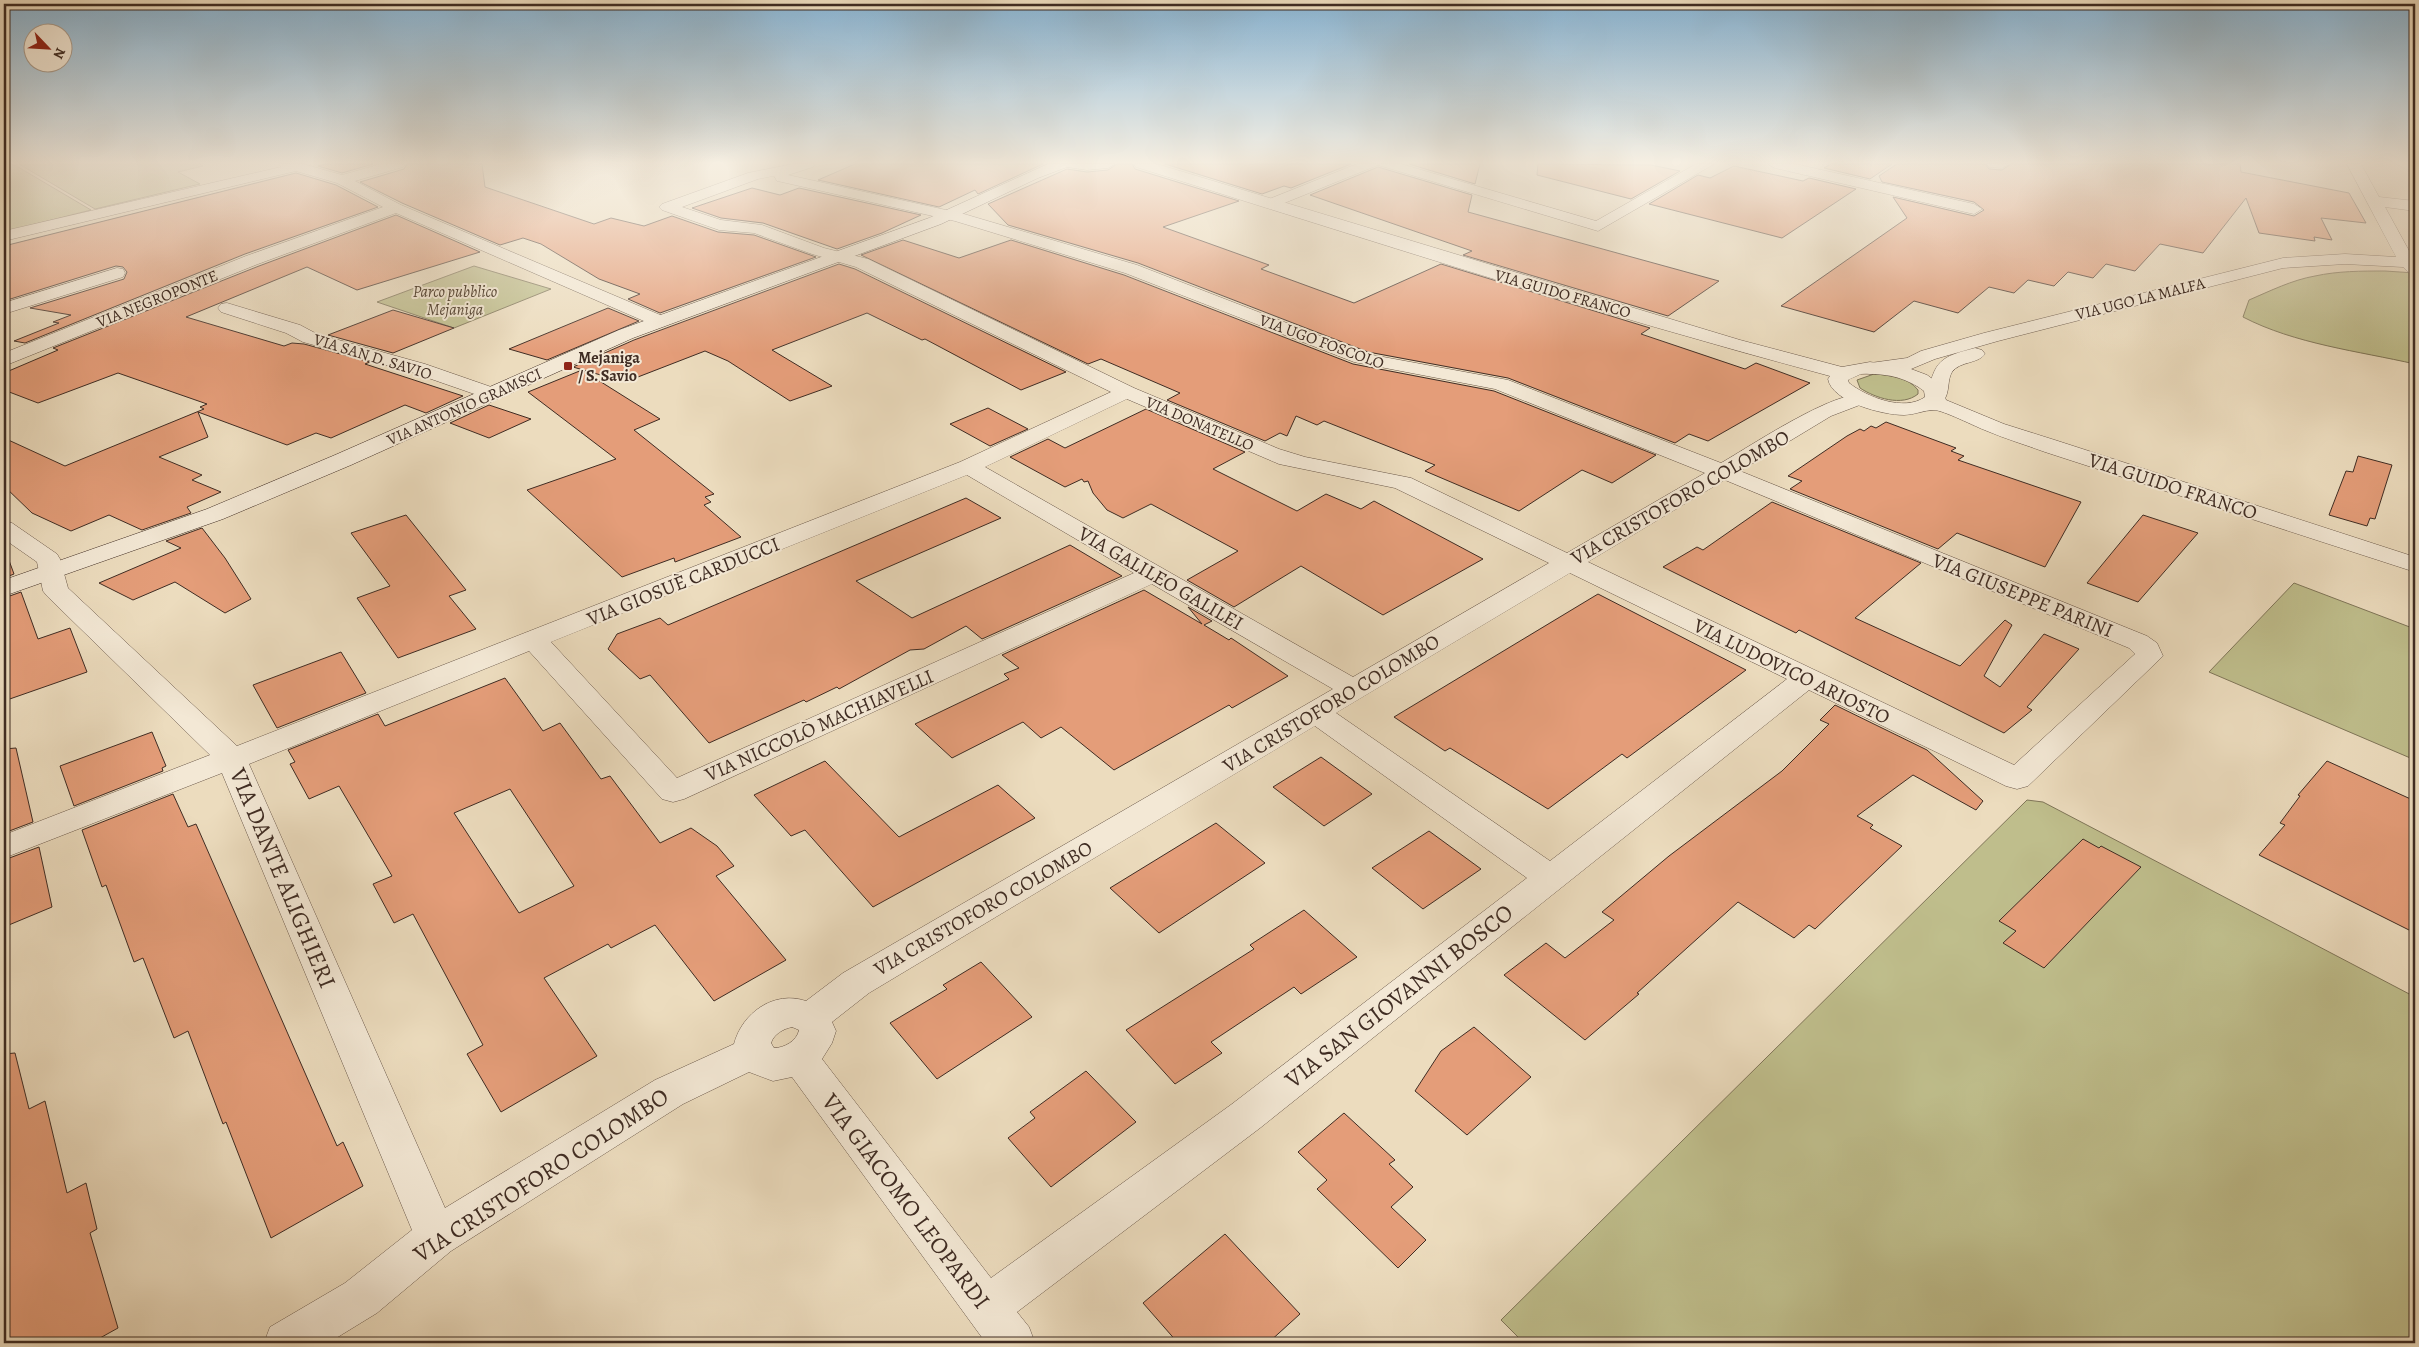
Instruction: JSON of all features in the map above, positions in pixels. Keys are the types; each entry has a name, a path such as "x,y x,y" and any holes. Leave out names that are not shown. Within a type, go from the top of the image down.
{"street":[{"path":"4,236 41,227"},
{"name":"VIA NEGROPONTE","path":"4,360 252,260 344,227"},
{"path":"440,227 659,321"},
{"name":"VIA DONATELLO","path":"742,227 756,228 862,263 1127,392 1294,463 1373,475 1403,483 1568,562"},
{"name":"VIA ANTONIO GRAMSCI","path":"4,588 181,527 278,488 490,393 659,321 919,227"},
{"name":"VIA UGO FOSCOLO","path":"990,227 1131,269 1360,358 1394,367 1468,376 1501,384 1723,472"},
{"name":"VIA GUIDO FRANCO","path":"1348,227 1497,274 1733,344 1843,373 1870,368 1885,369 1915,376 1934,389 1935,399 2025,437 2415,565"},
{"path":"2390,227 2413,266"},
{"name":"VIA UGO LA MALFA","path":"1870,368 1911,363 1928,355 1991,337 2284,263 2345,259 2413,266"},
{"name":"VIA UGO LA MALFA","path":"1935,399 1943,370 1956,360 2291,274 2323,269 2413,266"},
{"path":"4,309 117,273"},
{"path":"2144,297 2177,303"},
{"name":"VIA SAN D. SAVIO","path":"227,308 293,328 310,338 418,368 490,393"},
{"path":"1843,373 1838,379 1839,385 1858,399 1872,404 1901,409 1914,408 1935,399"},
{"name":"VIA GIOSUÈ CARDUCCI","path":"4,847 534,640 968,467 1127,392"},
{"name":"VIA CRISTOFORO COLOMBO","path":"811,1018 856,983 1568,562 1824,412 1858,399"},
{"name":"VIA GALILEO GALILEI","path":"968,467 1354,689"},
{"name":"VIA GIUSEPPE PARINI","path":"1723,472 2138,642 2148,649 2150,656 2016,779"},
{"name":"VIA DANTE ALIGHIERI","path":"4,528 48,559 56,591 232,758 436,1237"},
{"name":"VIA LUDOVICO ARIOSTO","path":"1568,562 2016,779"},
{"name":"VIA NICCOLÒ MACHIAVELLI","path":"534,640 673,792 1153,574"},
{"name":"VIA SAN GIOVANNI BOSCO","path":"988,1307 1246,1116 1549,877 1806,678"},
{"path":"1315,712 1549,877"},
{"path":"795,1012 811,1018 818,1030 817,1038 813,1046 799,1058 776,1064 766,1063 758,1058 752,1044 754,1036 766,1021 775,1016 795,1012"},
{"name":"VIA CRISTOFORO COLOMBO","path":"286,1343 361,1298 436,1237 669,1092 754,1052"},
{"name":"VIA GIACOMO LEOPARDI","path":"799,1058 907,1204 988,1307 1013,1343"}],"green space":[{"path":"4,227 24,227 4,232"},
{"name":"Parco pubblico Mejaniga","path":"474,266 551,289 454,328 377,302"},
{"path":"2385,271 2415,273 2415,364 2305,340 2284,334 2243,317 2249,300 2298,280 2332,273"},
{"path":"1874,374 1904,379 1918,390 1918,394 1904,400 1889,400 1860,388 1857,380"},
{"path":"2294,583 2415,629 2415,760 2209,672"},
{"path":"2027,800 2043,802 2415,997 2415,1343 1524,1343 1501,1320"}],"building":[{"path":"81,227 322,227 245,254 25,343 14,341 59,323 53,322 71,315 30,308 124,279 127,272 123,267 116,266 4,301 4,246"},
{"path":"364,227 423,227 480,252 357,290 307,267 186,317 284,346 292,343 304,344 370,362 365,364 463,396 426,413 405,405 331,438 316,433 287,445 198,412 208,437 159,457 202,475 192,480 221,492 187,507 191,513 142,530 109,515 71,531 32,513 4,486 4,438 65,466 204,409 200,407 207,404 118,373 38,403 4,390 4,373 58,350 53,348 259,266"},
{"path":"458,227 703,227 718,232 754,235 816,257 660,313 628,299 640,294 599,279 541,244 523,238 500,245"},
{"path":"774,227 895,227 837,249"},
{"path":"1014,227 1163,227 1269,265 1261,269 1354,303 1441,264 1650,328 1641,334 1745,369 1756,363 1810,383 1708,441 1689,434 1675,443 1508,378 1368,352 1138,263"},
{"path":"1402,227 1522,227 1719,281 1668,316 1463,255 1472,251"},
{"path":"1738,227 1799,227 1782,238"},
{"path":"1894,227 2223,227 2203,253 2160,244 2135,271 2106,264 2093,278 2068,272 2054,286 2028,280 2014,293 1989,287 1958,313 1914,301 1874,332 1781,306"},
{"path":"2257,227 2325,227 2332,240 2314,237 2315,241 2259,233"},
{"path":"903,240 959,258 1011,240 1124,275 1353,364 1494,391 1656,455 1612,483 1582,470 1519,511 1425,471 1435,465 1324,421 1317,425 1296,416 1287,436 1280,433 1265,441 1167,400 1180,393 1101,359 1088,364 861,255"},
{"path":"839,264 855,269 1066,372 1021,390 925,339 922,340 867,313 772,350 832,386 790,401 728,361 705,351 625,382 573,367 634,340"},
{"path":"608,308 639,321 547,360 509,349"},
{"path":"393,310 454,328 393,353 328,335"},
{"path":"582,370 660,419 634,430 714,494 705,497 711,502 704,505 741,537 675,562 674,558 622,577 527,490 616,459 528,392"},
{"path":"489,405 531,419 489,438 450,423"},
{"path":"988,408 1028,429 990,446 950,424"},
{"path":"1146,409 1245,452 1213,469 1297,511 1326,494 1361,509 1374,501 1483,559 1383,615 1301,566 1234,607 1187,580 1238,551 1151,504 1123,518 1107,510 1093,493 1088,481 1084,482 1082,479 1065,487 1010,457 1048,439 1065,448"},
{"path":"1886,422 1956,448 1951,451 1964,456 1958,460 2081,502 2045,567 1957,533 1938,549 1790,489 1802,481 1788,476 1847,436 1860,429 1864,431 1871,426 1876,428"},
{"path":"2358,456 2392,465 2375,519 2370,518 2367,526 2329,515 2346,471 2353,472"},
{"path":"966,498 1001,518 856,581 912,618 1070,545 1122,576 982,639 966,626 924,649 910,650 839,689 837,687 806,702 804,700 709,743 650,675 640,679 608,649 617,634 660,618 668,625"},
{"path":"1772,502 1921,563 1855,618 1960,666 2005,620 2012,625 1984,676 2000,687 2044,634 2079,649 2027,707 2032,710 2004,733 1799,630 1796,633 1663,567 1697,547 1703,550"},
{"path":"406,515 466,590 449,596 476,629 398,658 357,598 390,586 351,533"},
{"path":"2143,515 2198,533 2138,602 2087,583"},
{"path":"202,528 225,558 251,599 225,613 175,582 133,600 99,583 181,548 166,541"},
{"path":"4,555 7,555 14,574 4,578"},
{"path":"1144,590 1202,624 1188,607 1212,621 1204,625 1229,640 1231,638 1288,676 1232,708 1229,705 1114,770 1061,727 1041,738 1023,722 952,758 915,724 1009,679 1004,674 1019,668 1002,655"},
{"path":"21,592 38,639 70,628 87,672 4,701 4,598"},
{"path":"1598,594 1746,670 1627,758 1622,754 1548,809 1450,748 1445,751 1394,717"},
{"path":"341,652 366,693 277,728 253,685"},
{"path":"505,678 543,731 560,723 601,779 610,776 660,843 691,828 717,846 734,866 716,876 786,960 714,1001 655,925 611,948 608,944 544,978 597,1056 501,1112 467,1054 483,1045 413,914 394,923 373,884 392,876 339,786 309,799 290,764 295,762 288,750 378,714 385,726","holes":["510,789 574,886 519,913 454,813"]},
{"path":"1835,705 1927,750 1983,801 1976,810 1913,775 1857,816 1873,825 1870,828 1902,846 1815,929 1809,925 1794,938 1738,902 1637,993 1639,994 1585,1040 1504,975 1546,943 1565,958 1614,920 1602,912 1669,856 1782,771 1829,724 1820,720"},
{"path":"152,732 166,766 162,768 163,771 74,806 60,766"},
{"path":"16,748 33,822 4,833 4,749"},
{"path":"1321,757 1372,794 1324,826 1273,787"},
{"path":"825,761 899,837 998,785 1035,818 873,907 805,830 791,836 754,795"},
{"path":"2327,761 2415,801 2415,933 2259,855 2285,825 2280,823 2300,796 2298,795"},
{"path":"173,794 188,827 196,824 337,1146 343,1142 363,1186 271,1238 226,1122 223,1124 188,1031 174,1038 143,958 134,962 106,885 102,887 82,830"},
{"path":"1216,823 1265,863 1159,933 1110,888"},
{"path":"1429,831 1481,869 1423,909 1372,868"},
{"path":"2083,839 2099,848 2101,846 2141,867 2044,968 2003,943 2016,931 1999,921"},
{"path":"39,847 52,907 4,927 4,860"},
{"path":"1304,910 1357,957 1301,994 1294,987 1211,1042 1222,1053 1175,1084 1126,1030 1254,949 1250,945"},
{"path":"981,962 1032,1017 937,1079 890,1023 947,989 943,985"},
{"path":"1474,1027 1531,1077 1467,1135 1415,1091 1441,1051"},
{"path":"15,1053 29,1109 45,1101 67,1193 86,1183 97,1229 90,1233 118,1328 91,1343 4,1343 4,1054"},
{"path":"1086,1071 1136,1122 1051,1187 1008,1138 1035,1118 1030,1112"},
{"path":"1344,1113 1395,1160 1389,1164 1413,1187 1391,1207 1426,1240 1398,1268 1317,1189 1327,1180 1298,1152"},
{"path":"1225,1234 1300,1314 1268,1343 1178,1343 1143,1303"}],"place":[{"name":"Mejaniga / S. Savio","path":"568,366"}]}
